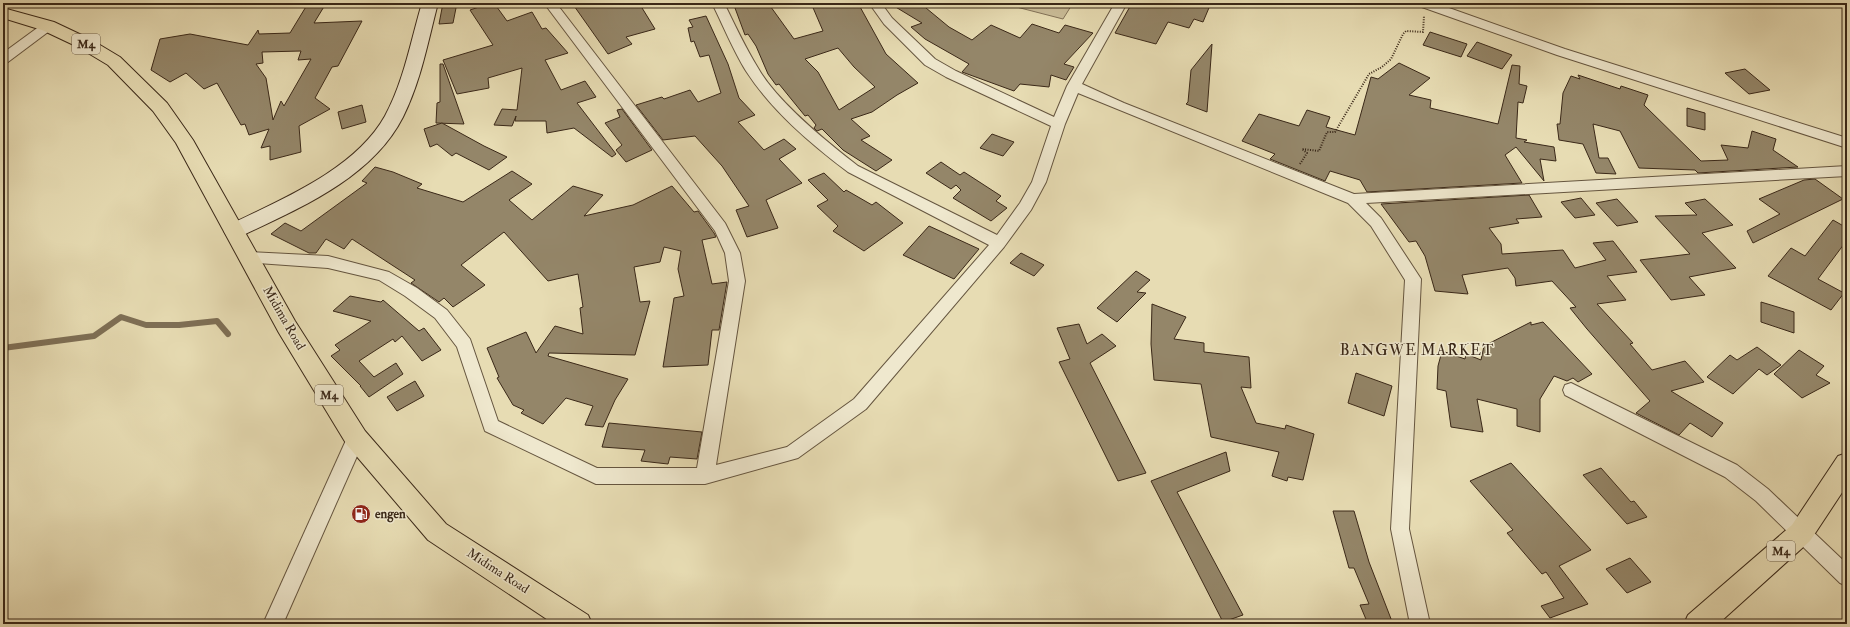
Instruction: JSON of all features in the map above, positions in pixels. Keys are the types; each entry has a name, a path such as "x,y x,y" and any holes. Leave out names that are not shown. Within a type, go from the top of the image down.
{"main road":[{"name":"Midima Road","path":"3,13 48,26 84,43 114,61 160,107 184,140 287,326 356,438 437,532 578,624"},
{"name":"M4","path":"1698,624 1801,533 1847,464"}],"street":[{"path":"234,231 307,196 358,158 381,136 393,118 407,84 430,3"},
{"path":"550,3 720,228 730,243 735,258 737,280 705,476"},
{"path":"718,3 752,70 763,85 780,105 835,155 853,168 881,184 999,243"},
{"path":"875,3 888,21 930,62 951,74 1058,124"},
{"path":"249,258 328,262 384,276 411,292 441,314 464,344 491,426 596,476 705,476 792,452 860,404 999,243 1026,206 1039,182 1058,124 1074,86 1121,3"},
{"path":"1422,7 1847,143"},
{"path":"3,58 48,26"},
{"path":"1074,86 1119,106 1294,174 1353,199 1376,222 1413,279 1400,529 1420,624"},
{"path":"1353,199 1847,171"},
{"path":"1571,390 1731,471 1762,494 1847,577"},
{"path":"273,624 356,438"}],"path":[{"path":"1294,174 1307,153 1302,149 1319,151 1327,132 1335,132 1369,74 1379,70 1393,56 1401,36 1406,31 1423,32 1424,16 1422,7"}],"shaded area":[{"path":"1001,3 1073,3 1063,19"}],"building":[{"path":"443,3 457,3 453,23 439,24"},
{"path":"494,3 507,21 532,12 542,29 546,28 568,53 545,60 561,90 585,81 596,97 577,103 616,154 612,157 574,128 547,133 546,121 515,121 516,116 512,126 494,125 502,109 517,110 522,68 488,78 489,88 457,94 443,60 493,45 470,10"},
{"path":"572,3 639,3 655,29 626,37 632,44 608,54"},
{"path":"738,3 768,3 794,39 823,31 811,3 856,3 859,5 886,54 918,83 872,112 851,119 870,136 861,140 892,160 876,171 843,150 822,129 817,131 814,128 816,125 808,115 805,116 779,84 776,85 768,74 756,46 748,34 745,35 735,8 740,6","holes":["838,48 854,67 875,87 839,110 818,72 805,59"]},
{"path":"889,3 920,3 949,27 972,40 991,25 1020,38 1032,24 1059,33 1065,25 1093,33 1064,64 1074,67 1066,80 1051,75 1049,87 1020,84 1014,91 962,72 969,64 925,39 911,27 922,23"},
{"path":"1132,3 1211,3 1203,22 1194,19 1189,28 1168,22 1156,44 1115,33"},
{"path":"307,5 325,5 314,23 362,21 338,66 332,67 315,98 330,109 299,126 301,152 270,160 270,146 261,148 269,129 249,135 245,124 241,125 217,83 204,89 186,73 170,82 151,70 160,39 190,34 248,45 258,30 259,34 290,33","holes":["301,51 298,60 311,59 284,106 281,101 273,120 266,78 256,64 263,63 262,52"]},
{"path":"706,16 728,64 739,98 755,115 738,122 764,150 784,139 796,149 779,159 802,183 766,200 778,228 747,237 736,210 749,206 722,166 695,136 663,140 636,105 662,97 664,99 690,90 698,102 721,93 709,55 700,57 694,41 691,42 688,28 693,27 689,20"},
{"path":"1430,32 1467,44 1461,57 1423,45"},
{"path":"1477,42 1512,55 1502,69 1467,56"},
{"path":"1212,44 1207,112 1186,104 1188,102 1191,70"},
{"path":"1399,63 1430,78 1409,95 1431,100 1430,108 1498,124 1512,65 1520,66 1519,84 1527,86 1523,103 1518,102 1516,138 1527,140 1524,142 1554,147 1556,161 1540,159 1544,181 1516,147 1505,155 1522,183 1367,192 1360,180 1330,171 1325,181 1270,159 1275,154 1242,141 1259,114 1299,126 1307,110 1330,117 1326,127 1355,135 1371,77 1378,79"},
{"path":"440,64 443,64 464,124 436,123 437,103 440,102"},
{"path":"1745,69 1770,90 1749,94 1725,73"},
{"path":"1578,75 1620,89 1621,86 1648,95 1644,105 1701,161 1728,160 1721,145 1748,148 1752,131 1776,139 1773,150 1798,167 1698,173 1695,170 1639,168 1620,131 1593,124 1599,158 1608,158 1616,174 1596,173 1583,144 1559,140 1557,124 1560,124 1563,93 1571,76 1580,79"},
{"path":"362,105 366,122 342,129 338,112"},
{"path":"1687,108 1705,113 1705,130 1687,126"},
{"path":"622,109 652,150 626,162 616,150 622,145 605,123 620,117 617,110"},
{"path":"442,123 507,157 489,170 456,153 452,156 437,144 430,147 424,129"},
{"path":"992,134 1014,142 1003,156 980,148"},
{"path":"941,162 960,175 964,172 1001,196 996,201 1007,208 991,221 953,198 961,190 956,185 951,189 926,173"},
{"path":"375,167 393,172 422,184 417,188 463,202 512,171 532,184 509,200 532,220 573,186 603,195 584,216 633,205 672,186 694,212 698,211 716,237 702,240 712,284 727,282 719,330 712,330 708,365 663,367 674,298 684,296 678,269 681,251 664,247 660,262 634,267 640,302 650,301 635,355 549,353 548,356 628,379 615,400 603,427 585,425 593,406 566,398 543,424 521,413 524,410 513,405 497,378 499,377 487,348 526,332 536,353 555,326 583,334 580,308 583,307 578,274 548,281 504,232 461,265 485,285 453,307 444,298 439,302 411,283 415,280 352,239 344,249 326,239 316,253 309,253 271,234 285,223 301,231 367,183 362,181"},
{"path":"824,173 844,192 846,190 872,205 876,202 903,223 864,251 833,231 838,226 817,206 828,200 808,180"},
{"path":"1815,179 1843,199 1753,243 1747,231 1780,214 1759,199 1804,180"},
{"path":"1529,195 1542,217 1516,219 1519,223 1489,228 1501,244 1502,254 1563,250 1575,268 1606,260 1593,243 1613,241 1637,272 1607,276 1626,300 1597,304 1633,343 1630,344 1652,370 1685,361 1704,382 1671,391 1723,423 1712,437 1690,423 1679,435 1636,413 1650,401 1587,329 1570,308 1576,307 1552,281 1516,286 1515,278 1508,268 1462,275 1468,294 1435,291 1425,256 1416,241 1409,242 1381,204"},
{"path":"1581,198 1595,215 1575,218 1561,202"},
{"path":"1617,199 1638,222 1617,226 1596,203"},
{"path":"1705,199 1733,225 1702,233 1736,268 1689,277 1705,295 1671,300 1640,260 1690,254 1655,216 1697,215 1685,203"},
{"path":"1833,220 1847,228 1847,240 1818,279 1844,293 1831,310 1768,276 1791,248 1805,256"},
{"path":"929,226 979,249 954,279 903,255"},
{"path":"1021,253 1044,265 1034,276 1010,263"},
{"path":"1136,271 1150,280 1137,292 1146,293 1117,322 1097,308"},
{"path":"350,296 381,302 383,300 419,331 424,328 441,350 422,361 402,336 395,342 393,339 359,361 374,377 396,363 403,374 369,397 361,386 331,356 340,350 335,345 371,321 333,311"},
{"path":"1761,302 1794,312 1794,333 1761,322"},
{"path":"1152,304 1186,317 1174,339 1204,343 1204,352 1249,357 1251,388 1241,387 1256,423 1285,429 1286,425 1314,434 1303,480 1288,477 1287,481 1272,476 1279,452 1211,437 1201,384 1154,380 1151,344"},
{"path":"1531,322 1531,325 1543,322 1592,374 1578,382 1573,378 1567,381 1554,376 1540,399 1540,432 1517,426 1517,409 1477,399 1483,432 1451,427 1446,391 1437,389 1438,366 1442,351 1465,359 1466,354 1481,360 1484,346"},
{"path":"1079,324 1087,344 1102,334 1116,346 1090,363 1146,473 1118,481 1059,362 1070,359 1057,328"},
{"path":"1757,347 1781,365 1767,375 1759,369 1733,394 1707,377 1730,355 1737,360"},
{"path":"1799,350 1824,366 1816,375 1830,383 1802,398 1774,374"},
{"path":"1356,373 1392,386 1384,416 1348,403"},
{"path":"415,381 424,396 397,411 387,397"},
{"path":"609,423 702,432 697,459 670,457 668,464 641,461 645,450 602,447"},
{"path":"1226,452 1230,471 1177,492 1243,615 1223,622 1151,481"},
{"path":"1511,463 1591,550 1559,566 1588,604 1550,618 1541,606 1564,598 1546,572 1542,574 1507,533 1513,530 1470,481"},
{"path":"1601,468 1631,502 1634,501 1647,517 1627,524 1583,475"},
{"path":"1333,511 1354,511 1369,562 1393,624 1368,624 1360,605 1369,604 1354,568 1349,568"},
{"path":"1630,558 1651,582 1627,593 1606,569"}],"waterway":[{"path":"3,348 94,336 121,317 146,325 179,325 217,321 228,334"}],"place":[{"name":"engen","path":"361,514"}],"district":[{"name":"BANGWE MARKET","path":"1417,350"}]}
